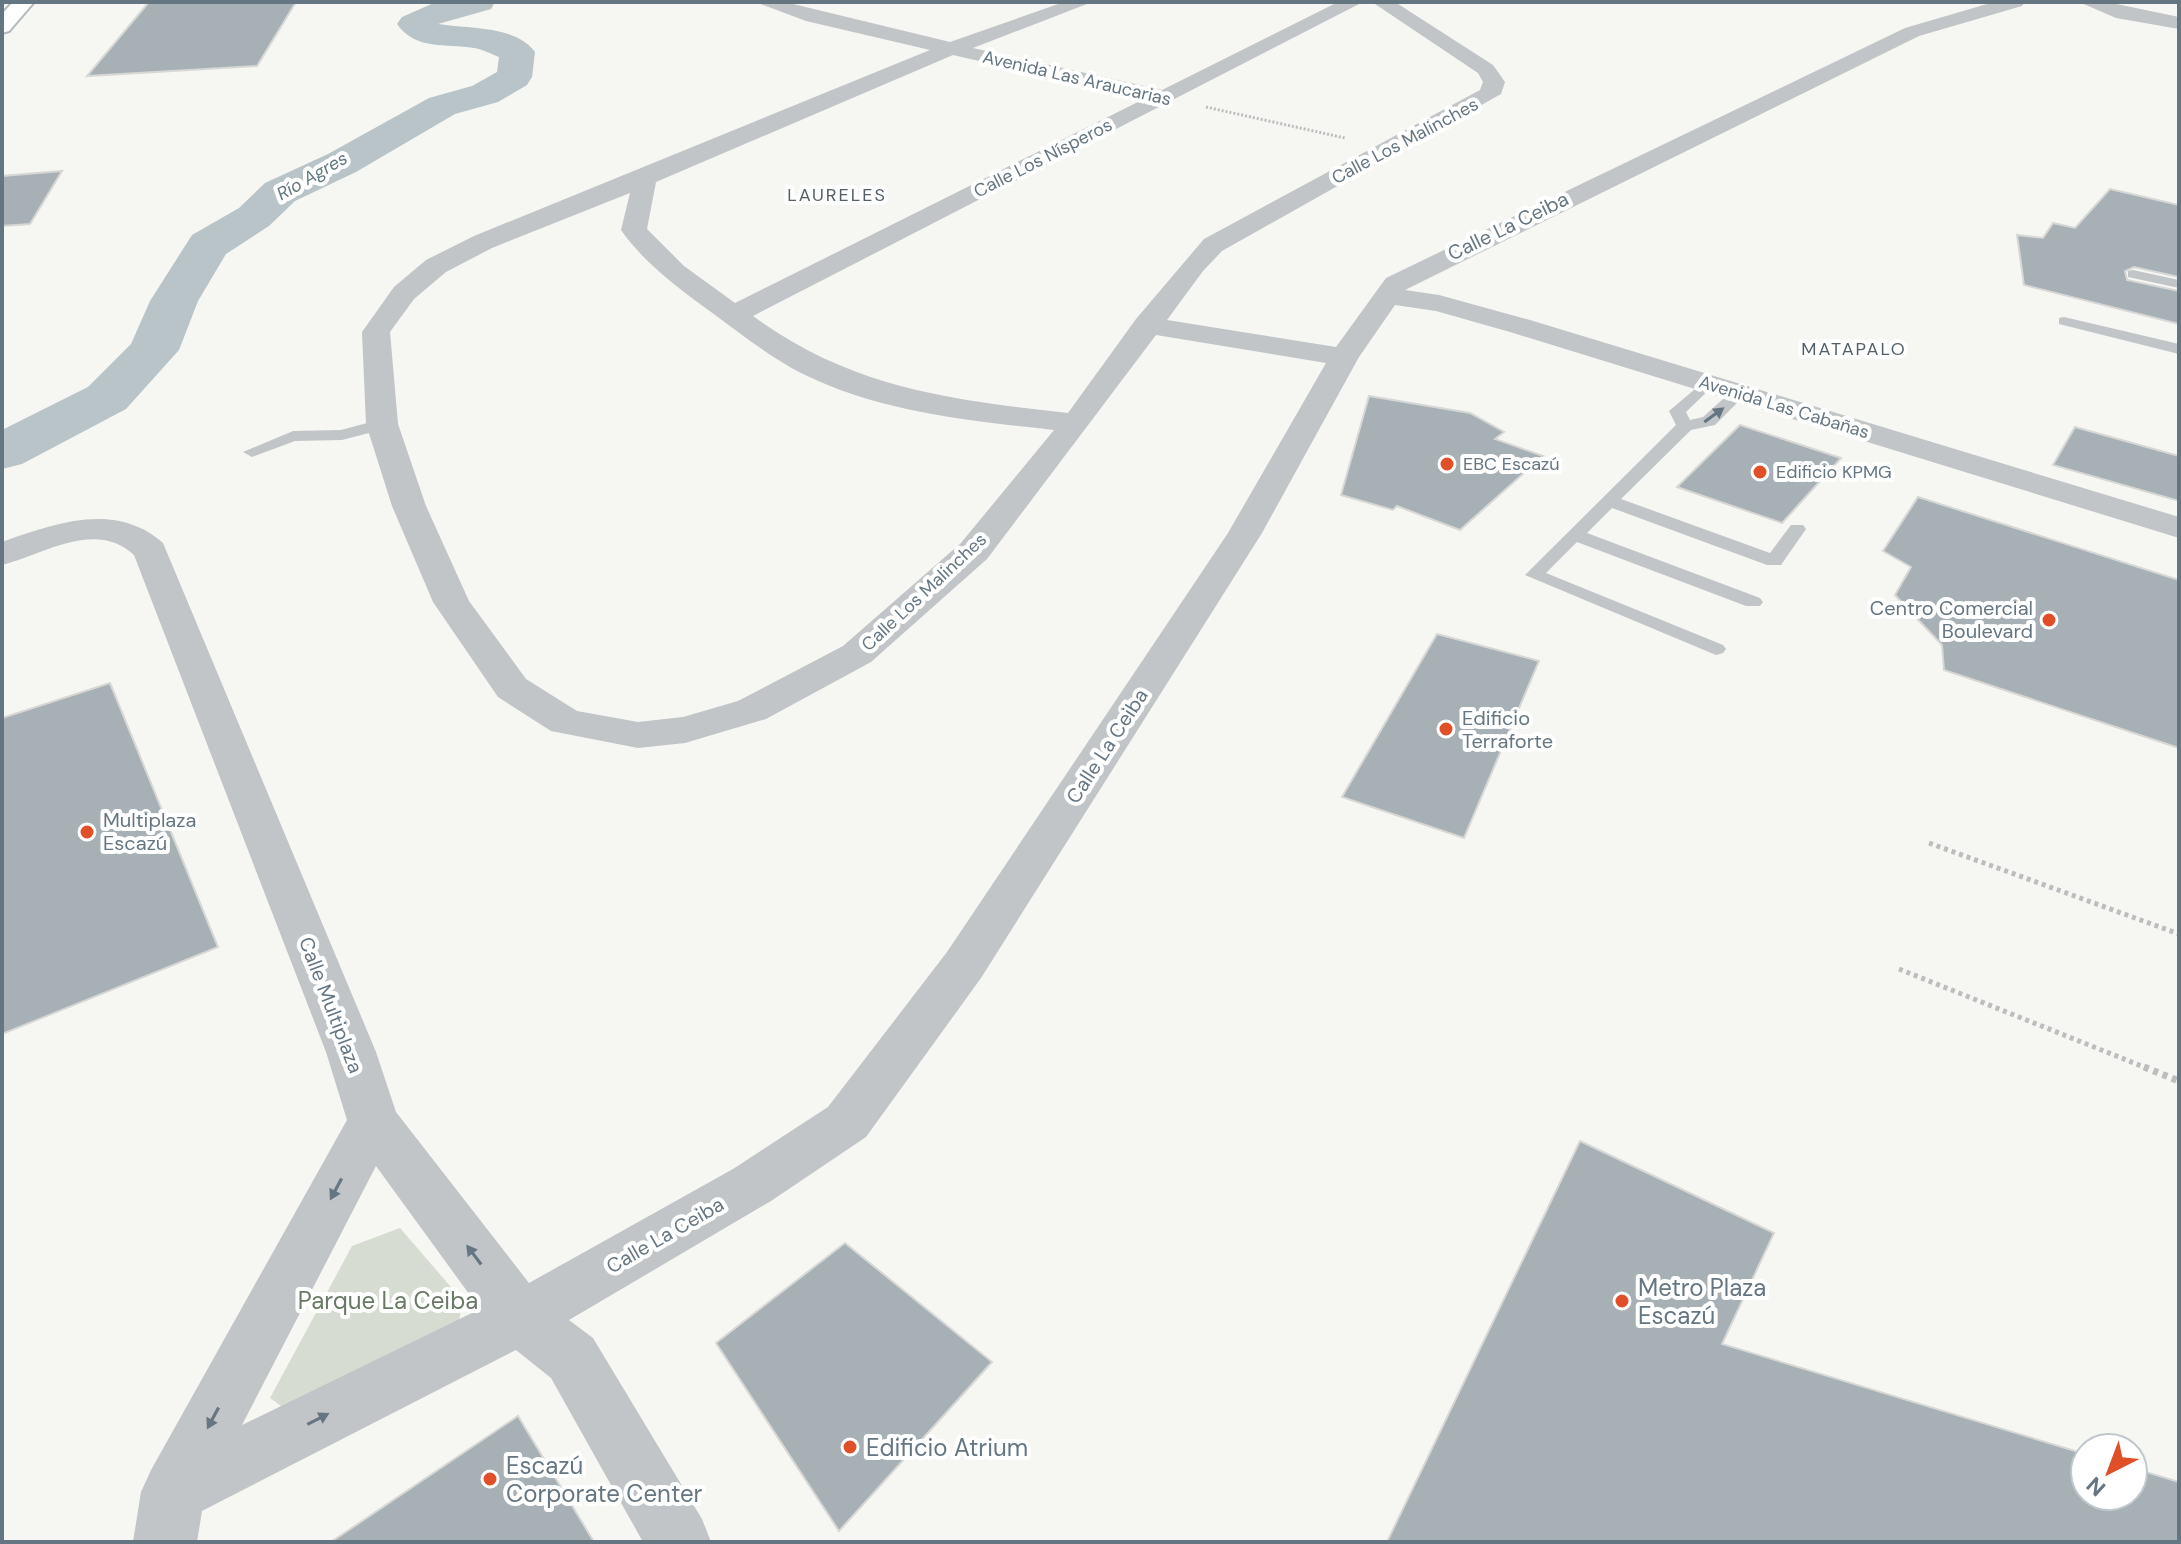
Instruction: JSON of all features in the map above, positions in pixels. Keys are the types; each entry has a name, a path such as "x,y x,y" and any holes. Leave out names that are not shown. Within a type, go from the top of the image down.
{"street":[{"path":"2,27 24,2"},
{"name":"Avenida Las Araucarias","path":"765,2 950,49 1163,97"},
{"name":"Calle Los Malinches","path":"1082,2 950,49 645,178 483,242 436,266 404,293 376,332 382,424 409,506 451,602 512,688 565,722 638,735 685,730 752,710 857,654 974,551 1076,423 1146,325 1193,265 1213,245 1490,94 1494,82 1486,69 1382,2"},
{"name":"Calle Los Nísperos","path":"734,315 1353,2"},
{"name":"Calle La Ceiba","path":"169,1517 752,1185 847,1122 964,965 1245,533 1344,357 1396,284 1422,268 1912,32 1980,9 2015,2"},
{"path":"2089,2 2123,14 2179,23"},
{"path":"645,178 634,230 669,269 782,350 845,380 912,400 1076,423"},
{"name":"Avenida Las Cabañas","path":"1387,296 1439,303 2179,528"},
{"path":"1146,325 1344,357"},
{"name":"Calle Multiplaza","path":"2,554 75,531 103,527 142,540 150,551 351,1052 373,1121 521,1318 572,1358 679,1542"},
{"name":"Calle La Ceiba","path":"169,1517 373,1121"}],"lane":[{"path":"2133,274 2179,284"},
{"path":"2064,321 2179,349"},
{"path":"1685,426 1677,411 1707,384"},
{"path":"1716,649 1534,575 1577,536 1685,426 1709,421 1739,393"},
{"path":"252,452 293,436 342,435 382,424"},
{"path":"1611,501 1774,561 1797,529"},
{"path":"1577,536 1753,602"}],"path":[{"name":"Avenida Las Araucarias","path":"1163,97 1391,148"},
{"path":"1929,843 2179,934"},
{"path":"1899,969 2179,1081"}],"green space":[{"name":"Parque La Ceiba","path":"400,1228 463,1301 458,1326 292,1414 270,1398 352,1246"}],"building":[{"path":"149,2 296,2 257,66 87,76"},
{"path":"62,171 30,224 2,226 2,176"},
{"path":"2110,189 2179,205 2179,277 2134,267 2125,271 2127,280 2179,291 2179,324 2024,285 2017,235 2043,238 2053,223 2075,228"},
{"name":"EBC Escazú","path":"1369,396 1470,413 1504,432 1495,439 1543,456 1460,530 1397,506 1393,510 1341,495"},
{"name":"Edificio KPMG","path":"1740,425 1841,458 1782,523 1677,487"},
{"path":"2075,427 2179,456 2179,501 2053,465"},
{"name":"Centro Comercial Boulevard","path":"1918,497 2179,580 2179,748 1944,670 1942,645 1895,595 1911,567 1883,551"},
{"name":"Edificio Terraforte","path":"1437,634 1539,661 1464,838 1342,797"},
{"name":"Multiplaza Escazú","path":"110,683 218,947 2,1034 2,718"},
{"name":"Metro Plaza Escazú","path":"1580,1141 1774,1233 1722,1344 2069,1449 2069,1512 2149,1512 2149,1473 2179,1482 2179,1542 1387,1542"},
{"name":"Edificio Atrium","path":"845,1243 992,1362 839,1531 716,1343"},
{"name":"Escazú Corporate Center","path":"518,1416 594,1542 331,1542"}],"waterway":[{"name":"Río Agres","path":"2,452 107,398 154,350 174,301 208,245 254,217 280,192 342,163 442,106 485,94 514,77 517,52 481,38 431,35 414,24 436,12 479,2"}],"place":[{"name":"EBC Escazú","path":"1447,464"},
{"name":"Edificio KPMG","path":"1760,472"},
{"name":"Centro Comercial Boulevard","path":"2049,620"},
{"name":"Edificio Terraforte","path":"1446,729"},
{"name":"Multiplaza Escazú","path":"87,832"},
{"name":"Metro Plaza Escazú","path":"1622,1301"},
{"name":"Edificio Atrium","path":"850,1447"},
{"name":"Escazú Corporate Center","path":"490,1479"}],"district":[{"name":"LAURELES","path":"837,195"},
{"name":"MATAPALO","path":"1854,349"}]}
